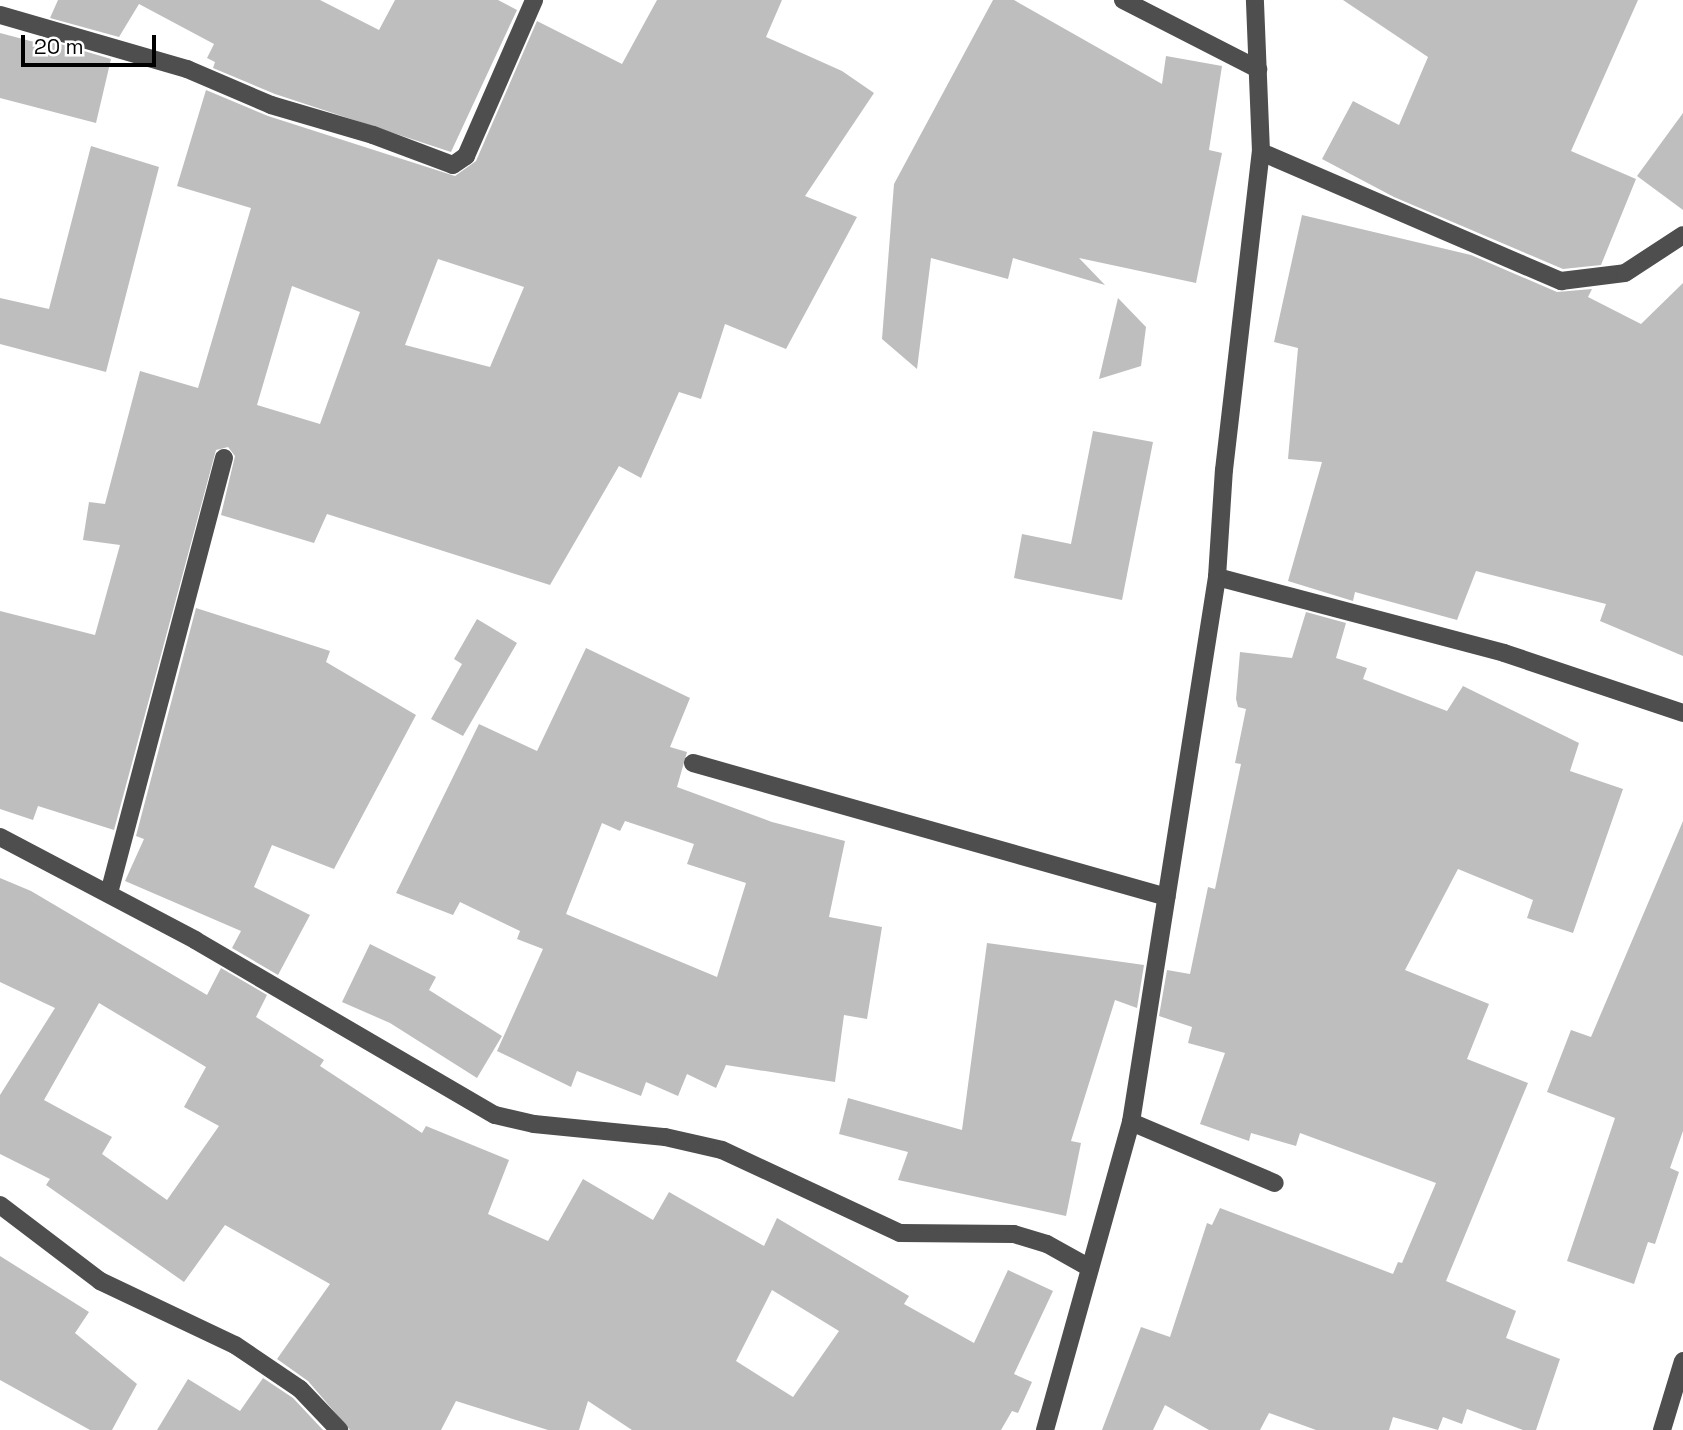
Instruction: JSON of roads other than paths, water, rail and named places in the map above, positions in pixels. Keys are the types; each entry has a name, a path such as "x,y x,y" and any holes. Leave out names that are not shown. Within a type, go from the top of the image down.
{"street":[{"path":"0,15 187,69 271,106 373,135 453,165 466,156 534,0"},
{"path":"1123,0 1258,69"},
{"path":"1045,1430 1131,1122 1217,576 1224,470 1261,152 1255,0"},
{"path":"1261,152 1561,281 1625,273 1683,235"},
{"path":"109,893 224,458"},
{"path":"1217,576 1504,653 1683,713"},
{"path":"693,763 1166,897"},
{"path":"0,837 109,893 495,1115 534,1124 665,1137 722,1150 900,1233 1014,1234 1047,1244 1090,1268"},
{"path":"1131,1122 1275,1183"},
{"path":"0,1205 100,1281 165,1309 246,1353 300,1389 339,1430"},
{"path":"1662,1430 1683,1361"}]}
